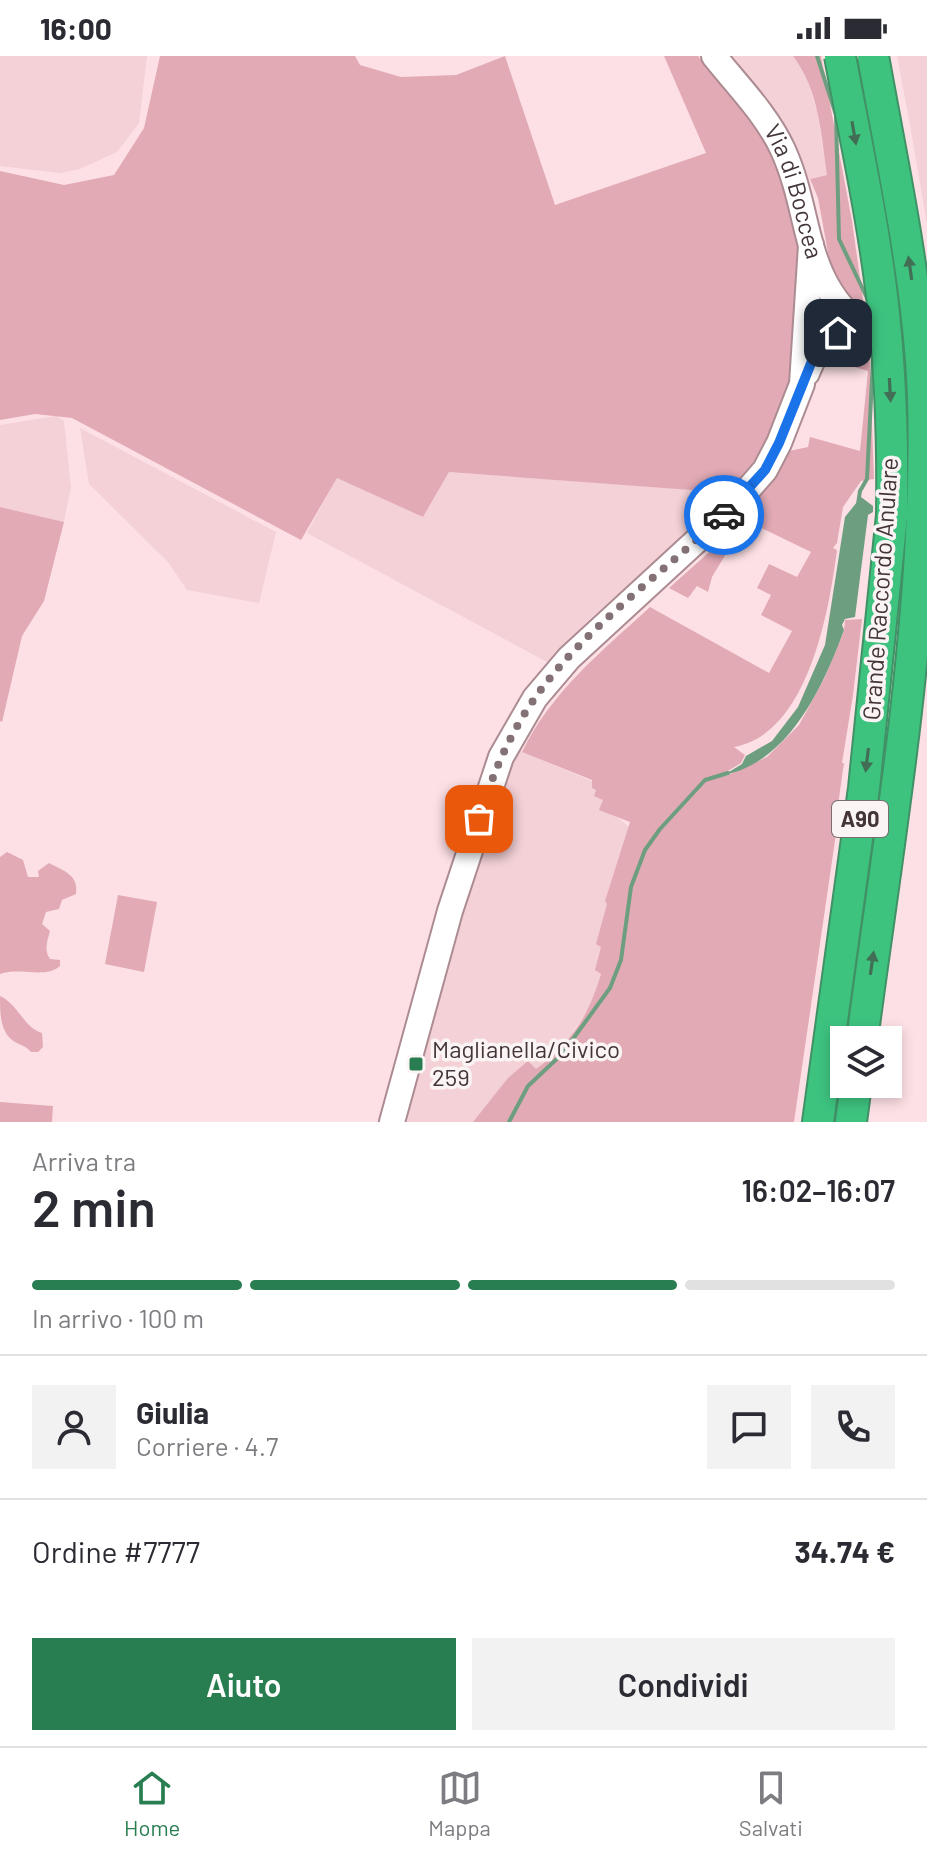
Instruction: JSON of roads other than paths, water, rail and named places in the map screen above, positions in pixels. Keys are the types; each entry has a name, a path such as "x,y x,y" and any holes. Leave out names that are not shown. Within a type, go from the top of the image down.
{"highway":[{"name":"Grande Raccordo Anulare","path":"818,1122 864,788 892,515 891,411 884,313 872,228 840,56"},
{"name":"Grande Raccordo Anulare","path":"864,1026 913,640 924,455 920,346 902,213 873,56"},
{"path":"888,855 917,752 927,687"},
{"path":"851,1122 854,1098"}],"main road":[{"name":"Via di Boccea","path":"392,1122 450,911 487,794 508,742 535,698 569,658 731,509 756,482 773,456 818,346 838,333 867,330 845,313 830,295 811,245 797,187 778,140 714,56"},
{"path":"802,384 811,245"}],"waterway":[{"path":"817,56 836,115 839,239 868,300"},
{"path":"858,504 860,491 867,479 873,359"},
{"path":"509,1122 528,1086 562,1054 610,988 621,960 631,887 645,850 705,780 728,773"}],"place":[{"name":"Maglianella/Civico 259","path":"416,1064"}]}
